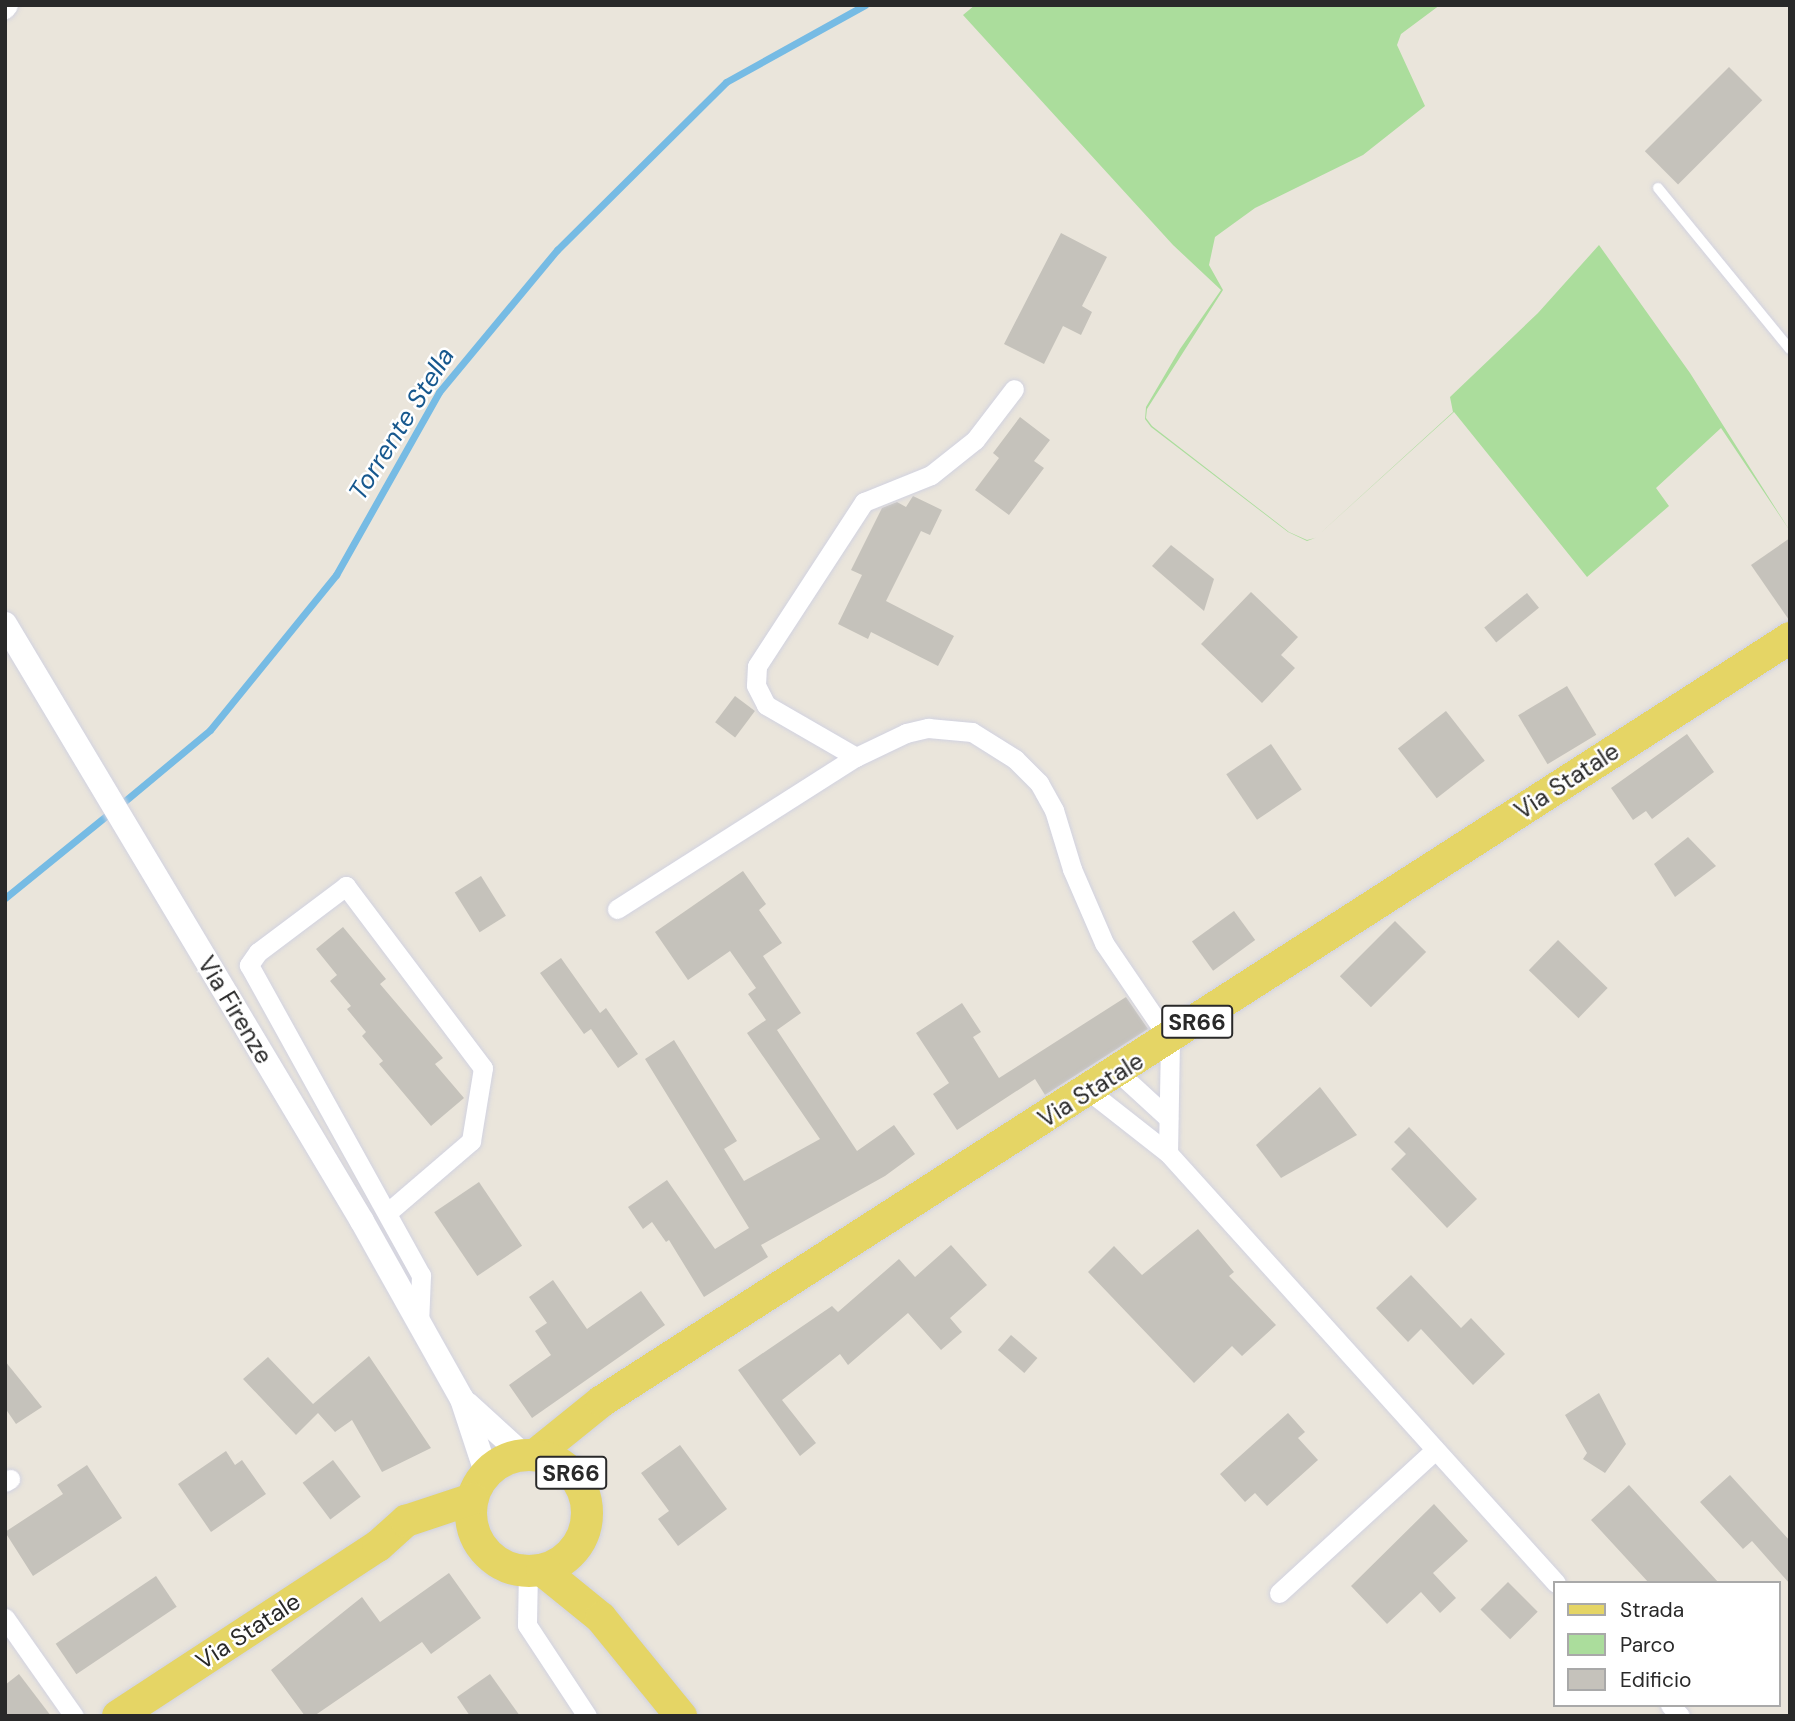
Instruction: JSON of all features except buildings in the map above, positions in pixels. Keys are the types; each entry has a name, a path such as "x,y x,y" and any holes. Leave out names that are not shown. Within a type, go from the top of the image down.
{"main road":[{"name":"Via Statale","path":"529,1455 602,1401 1119,1073 1790,638"},
{"name":"SR66","path":"577,1545 587,1514 579,1484 585,1443 602,1401"},
{"name":"SR66","path":"479,1485 529,1455 560,1464 579,1484"},
{"name":"Via Statale","path":"118,1716 377,1546 406,1521 479,1485"},
{"path":"479,1485 474,1532 499,1563 535,1570 601,1618 681,1716"},
{"name":"Via Statale","path":"377,1546 438,1531 474,1532"},
{"path":"535,1570 568,1556 577,1545"},
{"path":"577,1545 601,1618"}],"street":[{"path":"856,757 766,705 756,685 757,666 864,502 931,475 975,440 1014,389"},
{"name":"Via Firenze","path":"5,624 160,881 462,1399"},
{"path":"617,909 856,757 906,733 950,727 994,743 1039,783 1054,810 1072,869 1104,943 1170,1040 1168,1153"},
{"path":"387,1213 471,1141 483,1069 346,886 258,952 249,965 421,1275 419,1324"},
{"path":"1119,1073 1168,1118"},
{"path":"1089,1091 1168,1153 1434,1451 1554,1581"},
{"path":"462,1399 529,1455"},
{"path":"462,1399 479,1485"},
{"path":"1279,1592 1434,1451"},
{"path":"535,1570 527,1625 587,1716"},
{"path":"5,1618 74,1716"}],"lane":[{"path":"1658,188 1790,349"}],"green space":[{"path":"975,5 1440,5 1401,34 1397,45 1425,106 1363,155 1255,208 1215,237 1209,265 1223,290 1147,409 1146,418 1152,426 1289,532 1307,540 1315,538 1307,541 1288,532 1151,427 1145,419 1146,407 1180,349 1221,290 1173,245 963,15"},
{"path":"1599,245 1690,373 1790,531 1721,428 1656,488 1669,506 1587,577 1454,412 1315,538 1453,412 1450,397 1538,313"}],"waterway":[{"name":"Torrente Stella","path":"120,805 210,730 336,575 439,392 557,250 726,82 865,5"},
{"name":"Torrente Stella","path":"5,898 111,812"}]}
